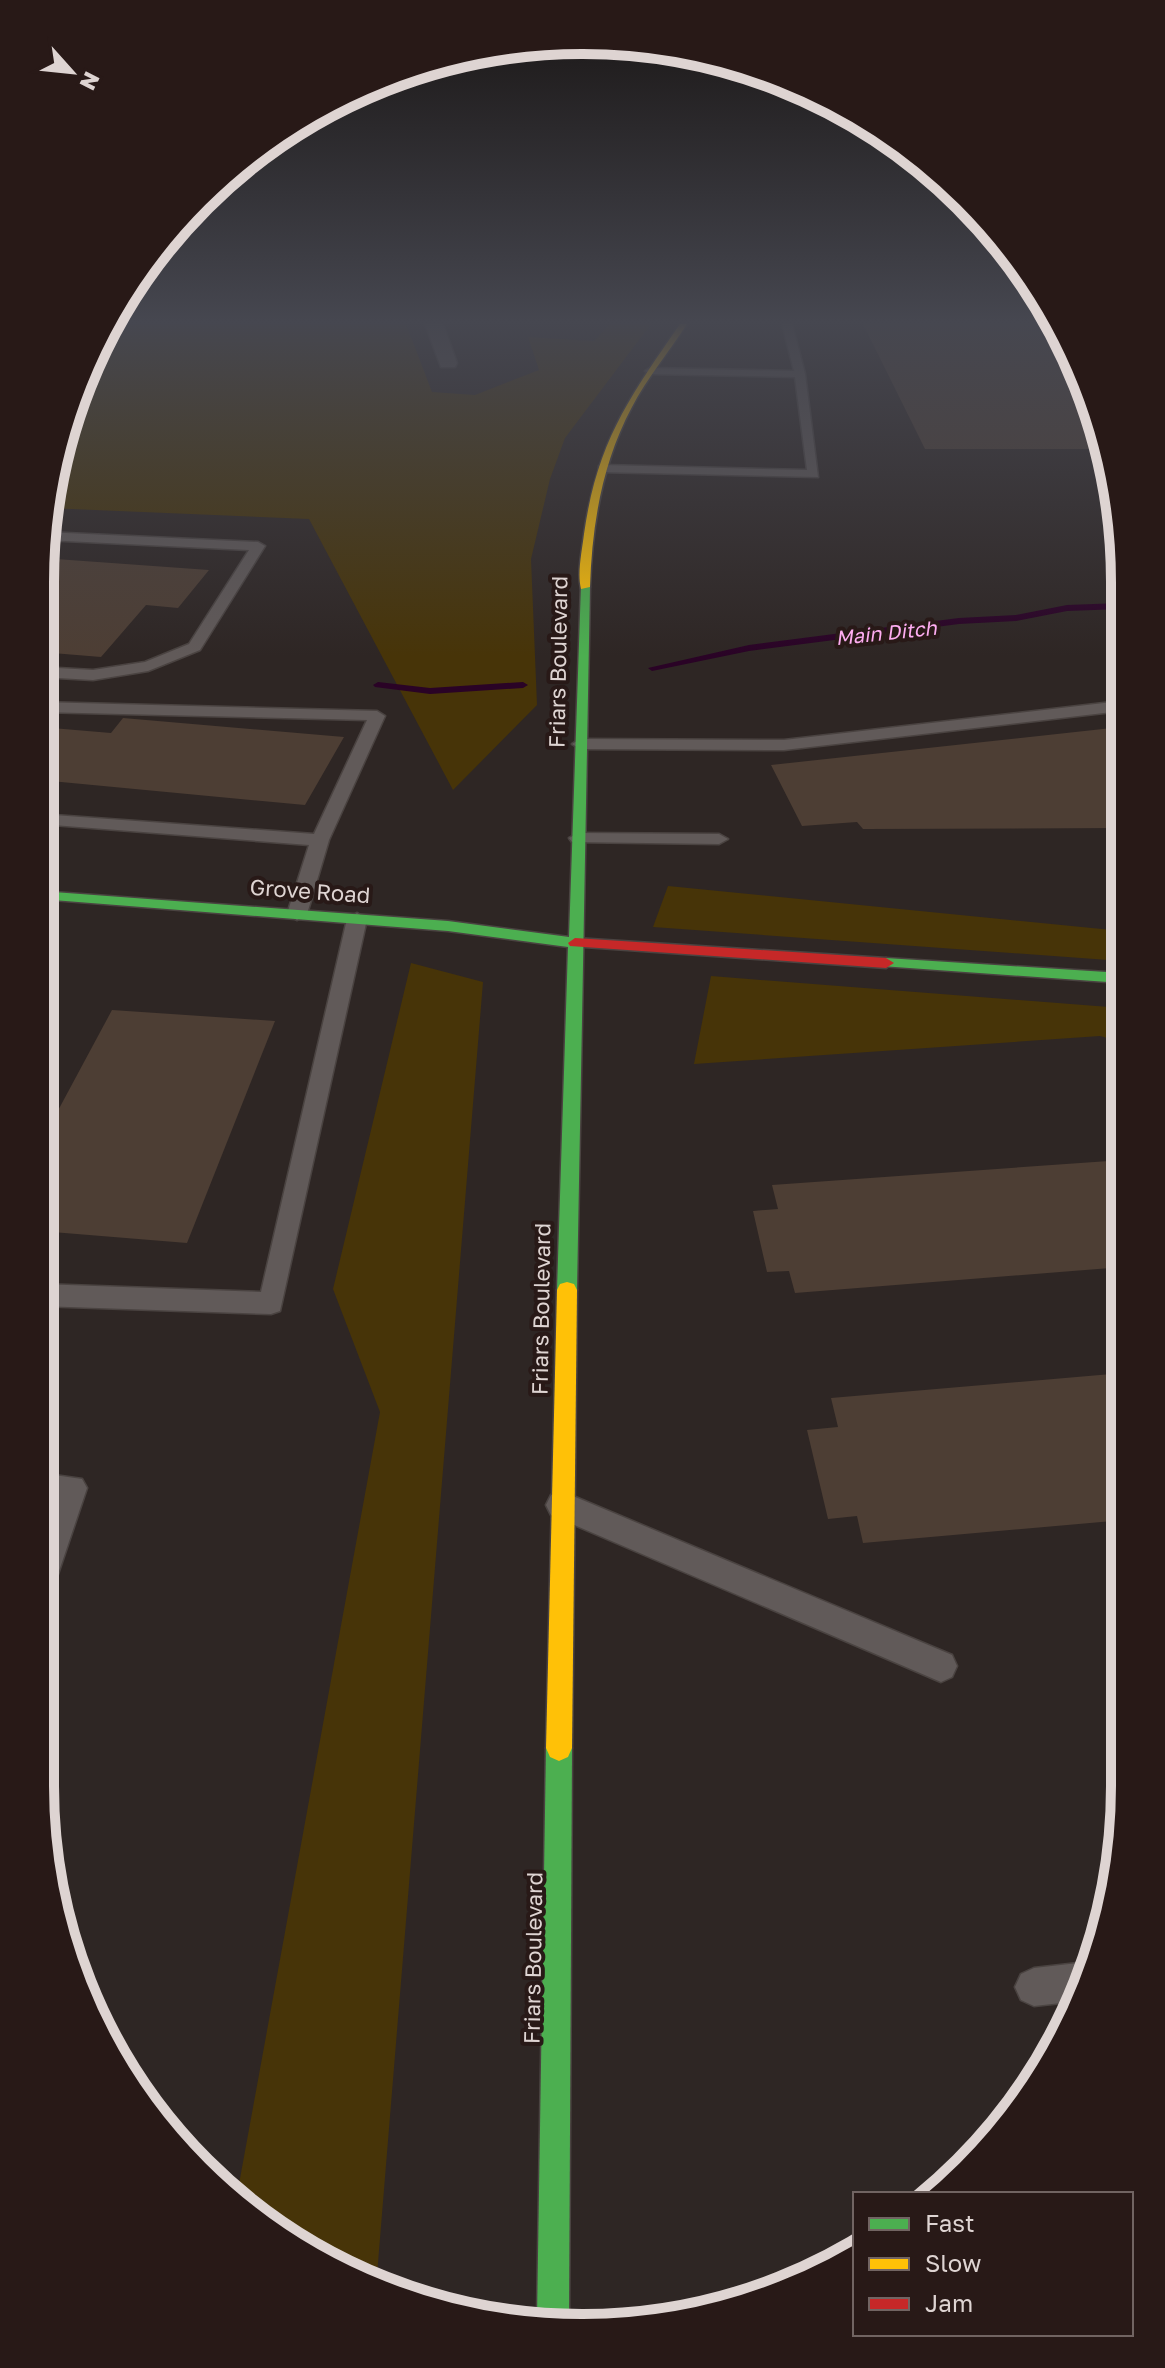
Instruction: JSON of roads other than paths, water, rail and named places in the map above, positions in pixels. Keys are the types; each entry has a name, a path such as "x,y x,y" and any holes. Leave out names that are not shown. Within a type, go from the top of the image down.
{"main road":[{"name":"Friars Boulevard","path":"553,2313 561,1505 586,538 603,469 616,435"},
{"name":"Grove Road","path":"54,896 448,926 575,943 1111,977"}],"lane":[{"path":"603,469 814,474 808,435"},
{"path":"54,673 93,675 148,666 195,647 258,546 56,537"},
{"path":"54,707 180,708 377,716 320,840 297,914"},
{"path":"580,744 784,745 1111,707"},
{"path":"54,820 320,840"},
{"path":"578,838 719,839"},
{"path":"54,1295 271,1303 357,919"},
{"path":"54,1487 72,1488 54,1541"},
{"path":"561,1505 941,1666"},
{"path":"1034,1987 1073,1983"}],"waterway":[{"name":"Main Ditch","path":"652,668 749,648 959,621 1016,618 1067,608 1111,606"},
{"name":"Main Ditch","path":"378,685 430,691 523,685"}]}
